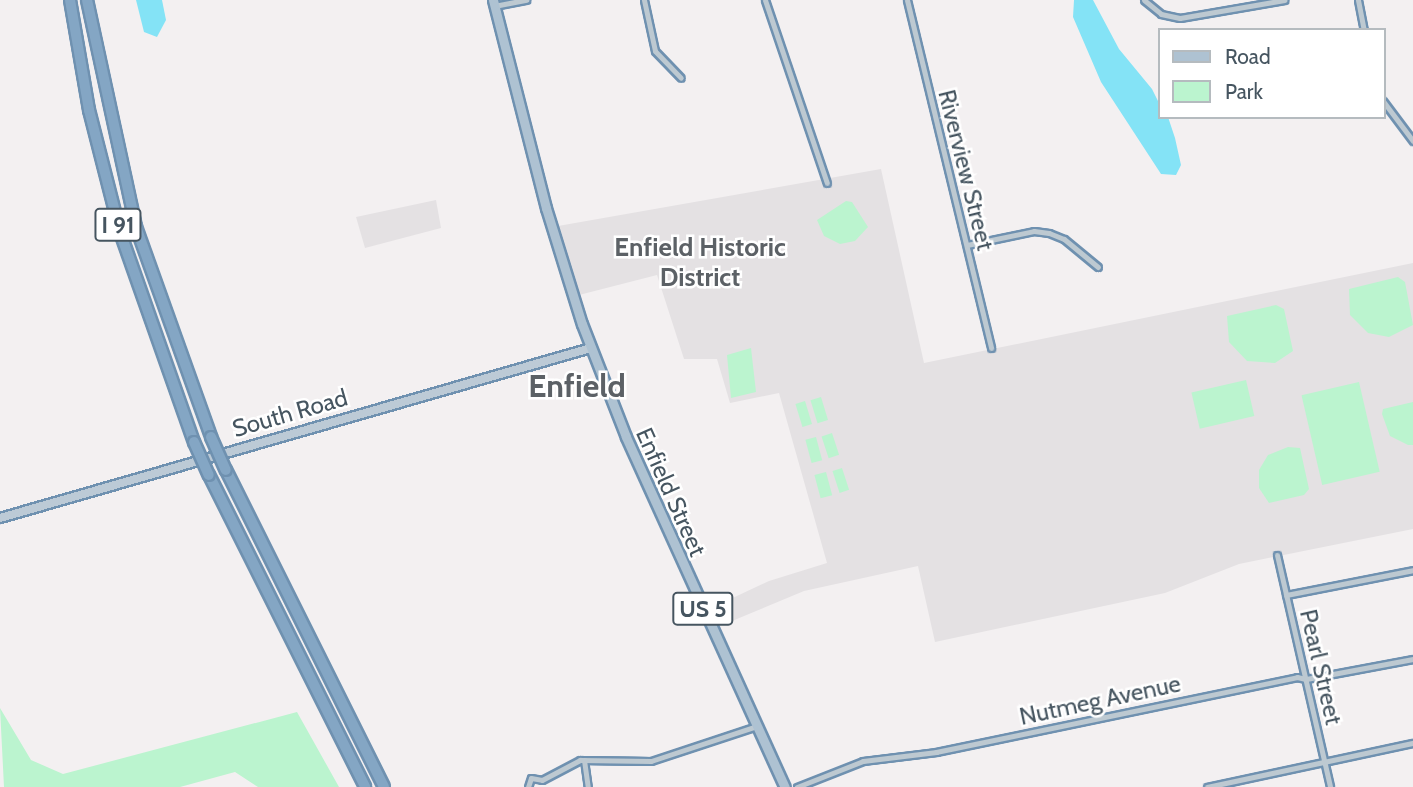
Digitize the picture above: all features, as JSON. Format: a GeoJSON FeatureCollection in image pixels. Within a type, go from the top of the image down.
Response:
{"type":"FeatureCollection","features":[{"type":"Feature","properties":{"kind":"highway","name":"I 91"},"geometry":{"type":"LineString","coordinates":[[70,0],[89,110],[120,232],[194,442],[365,787]]}},
{"type":"Feature","properties":{"kind":"highway","name":"I 91"},"geometry":{"type":"LineString","coordinates":[[87,0],[136,227],[211,437],[384,787]]}},
{"type":"Feature","properties":{"kind":"main road","name":"Enfield Street"},"geometry":{"type":"LineString","coordinates":[[494,3],[550,224],[591,348],[626,437],[785,787]]}},
{"type":"Feature","properties":{"kind":"main road","name":"South Road"},"geometry":{"type":"LineString","coordinates":[[0,518],[591,348]]}},
{"type":"Feature","properties":{"kind":"street"},"geometry":{"type":"LineString","coordinates":[[494,3],[526,0]]}},
{"type":"Feature","properties":{"kind":"street"},"geometry":{"type":"LineString","coordinates":[[644,0],[655,51],[681,78]]}},
{"type":"Feature","properties":{"kind":"street"},"geometry":{"type":"LineString","coordinates":[[765,0],[827,183]]}},
{"type":"Feature","properties":{"kind":"street","name":"Riverview Street"},"geometry":{"type":"LineString","coordinates":[[907,0],[991,348]]}},
{"type":"Feature","properties":{"kind":"street"},"geometry":{"type":"LineString","coordinates":[[1144,0],[1161,14],[1180,18],[1284,0]]}},
{"type":"Feature","properties":{"kind":"street"},"geometry":{"type":"LineString","coordinates":[[1358,0],[1364,28]]}},
{"type":"Feature","properties":{"kind":"street"},"geometry":{"type":"LineString","coordinates":[[1385,104],[1413,141]]}},
{"type":"Feature","properties":{"kind":"street"},"geometry":{"type":"LineString","coordinates":[[967,245],[1034,231],[1049,233],[1064,239],[1098,267]]}},
{"type":"Feature","properties":{"kind":"street","name":"Pearl Street"},"geometry":{"type":"LineString","coordinates":[[1277,555],[1330,787]]}},
{"type":"Feature","properties":{"kind":"street"},"geometry":{"type":"LineString","coordinates":[[1286,595],[1413,570]]}},
{"type":"Feature","properties":{"kind":"street","name":"Nutmeg Avenue"},"geometry":{"type":"LineString","coordinates":[[797,787],[863,761],[936,752],[1297,677],[1306,680],[1413,659]]}},
{"type":"Feature","properties":{"kind":"street"},"geometry":{"type":"LineString","coordinates":[[528,787],[531,778],[542,783],[584,760],[651,761],[757,726]]}},
{"type":"Feature","properties":{"kind":"street"},"geometry":{"type":"LineString","coordinates":[[1207,787],[1257,774],[1325,765],[1413,743]]}},
{"type":"Feature","properties":{"kind":"street"},"geometry":{"type":"LineString","coordinates":[[584,760],[588,787]]}},
{"type":"Feature","properties":{"kind":"shaded area"},"geometry":{"type":"Polygon","coordinates":[[[881,169],[924,363],[1413,263],[1413,529],[1239,564],[1165,593],[935,642],[918,566],[804,591],[732,621],[722,603],[769,581],[827,563],[779,393],[730,403],[717,359],[684,359],[657,275],[579,295],[558,226],[881,169]]]}},
{"type":"Feature","properties":{"kind":"shaded area"},"geometry":{"type":"Polygon","coordinates":[[[436,200],[441,228],[365,248],[356,217],[436,200]]]}},
{"type":"Feature","properties":{"kind":"green space"},"geometry":{"type":"Polygon","coordinates":[[[846,201],[852,202],[868,227],[855,241],[840,244],[824,236],[817,220],[846,201]]]}},
{"type":"Feature","properties":{"kind":"green space"},"geometry":{"type":"Polygon","coordinates":[[[1398,277],[1405,282],[1413,325],[1389,337],[1368,333],[1350,315],[1349,289],[1398,277]]]}},
{"type":"Feature","properties":{"kind":"green space"},"geometry":{"type":"Polygon","coordinates":[[[1276,305],[1284,309],[1293,351],[1275,363],[1247,361],[1229,342],[1227,316],[1276,305]]]}},
{"type":"Feature","properties":{"kind":"green space"},"geometry":{"type":"Polygon","coordinates":[[[751,348],[756,392],[731,398],[727,355],[751,348]]]}},
{"type":"Feature","properties":{"kind":"green space"},"geometry":{"type":"Polygon","coordinates":[[[1246,380],[1254,416],[1200,429],[1191,393],[1246,380]]]}},
{"type":"Feature","properties":{"kind":"green space"},"geometry":{"type":"Polygon","coordinates":[[[1359,382],[1380,472],[1322,485],[1302,395],[1359,382]]]}},
{"type":"Feature","properties":{"kind":"green space"},"geometry":{"type":"Polygon","coordinates":[[[821,397],[828,420],[817,423],[810,400],[821,397]]]}},
{"type":"Feature","properties":{"kind":"green space"},"geometry":{"type":"Polygon","coordinates":[[[805,401],[812,424],[802,427],[795,404],[805,401]]]}},
{"type":"Feature","properties":{"kind":"green space"},"geometry":{"type":"Polygon","coordinates":[[[1413,402],[1413,445],[1408,445],[1390,436],[1382,414],[1383,409],[1413,402]]]}},
{"type":"Feature","properties":{"kind":"green space"},"geometry":{"type":"Polygon","coordinates":[[[832,433],[839,455],[829,458],[822,436],[832,433]]]}},
{"type":"Feature","properties":{"kind":"green space"},"geometry":{"type":"Polygon","coordinates":[[[816,437],[822,460],[812,463],[805,440],[816,437]]]}},
{"type":"Feature","properties":{"kind":"green space"},"geometry":{"type":"Polygon","coordinates":[[[1288,447],[1300,448],[1309,489],[1304,495],[1269,503],[1259,488],[1259,470],[1268,455],[1288,447]]]}},
{"type":"Feature","properties":{"kind":"green space"},"geometry":{"type":"Polygon","coordinates":[[[842,468],[849,490],[840,493],[832,471],[842,468]]]}},
{"type":"Feature","properties":{"kind":"green space"},"geometry":{"type":"Polygon","coordinates":[[[826,472],[832,495],[821,498],[814,475],[826,472]]]}},
{"type":"Feature","properties":{"kind":"green space"},"geometry":{"type":"Polygon","coordinates":[[[0,708],[31,760],[63,774],[297,712],[339,787],[258,787],[235,772],[180,787],[4,787],[0,708]]]}},
{"type":"Feature","properties":{"kind":"water"},"geometry":{"type":"Polygon","coordinates":[[[136,0],[162,0],[166,20],[157,37],[144,32],[136,0]]]}},
{"type":"Feature","properties":{"kind":"water"},"geometry":{"type":"Polygon","coordinates":[[[1074,0],[1093,0],[1119,49],[1152,89],[1158,101],[1158,119],[1169,119],[1175,138],[1181,165],[1176,175],[1161,174],[1101,82],[1073,17],[1074,0]]]}},
{"type":"Feature","properties":{"kind":"district","name":"Enfield Historic District"},"geometry":{"type":"Point","coordinates":[700,263]}},
{"type":"Feature","properties":{"kind":"district","name":"Enfield"},"geometry":{"type":"Point","coordinates":[577,386]}}]}
